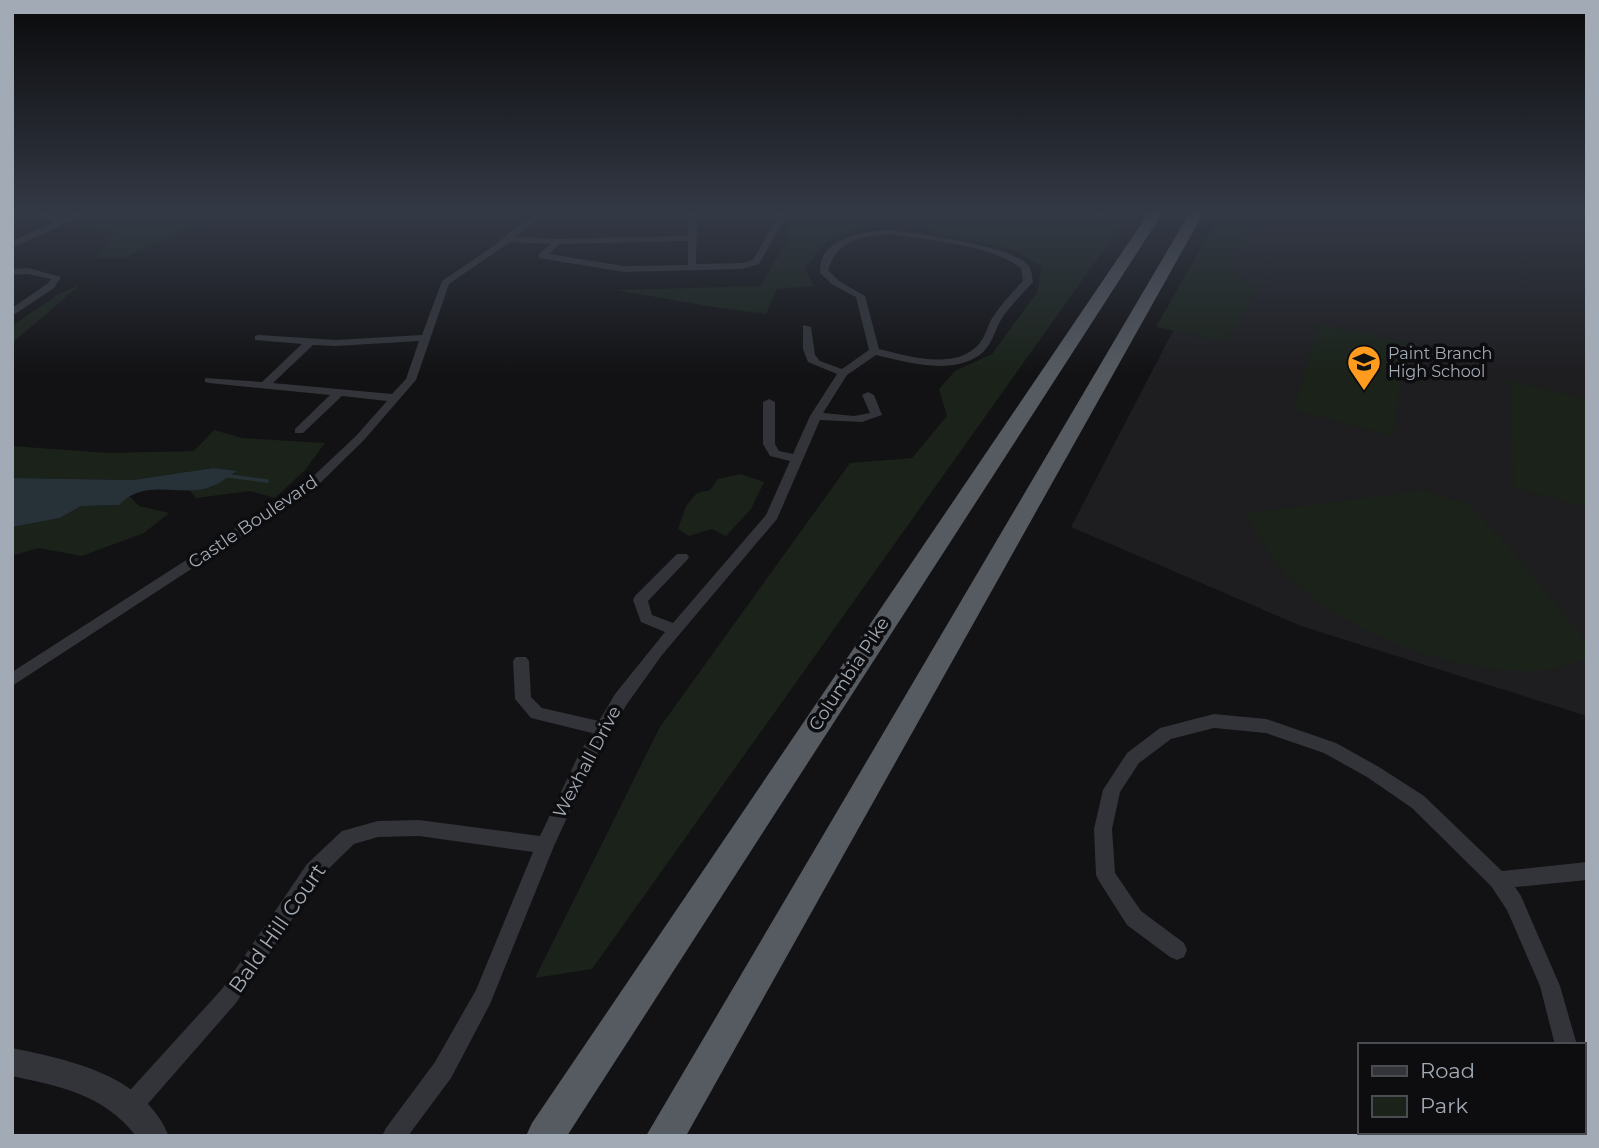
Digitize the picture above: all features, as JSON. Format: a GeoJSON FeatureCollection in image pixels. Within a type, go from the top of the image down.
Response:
{"type":"FeatureCollection","features":[{"type":"Feature","properties":{"kind":"highway","name":"Columbia Pike"},"geometry":{"type":"LineString","coordinates":[[545,1136],[1118,268]]}},
{"type":"Feature","properties":{"kind":"highway"},"geometry":{"type":"LineString","coordinates":[[665,1136],[899,735],[1165,268]]}},
{"type":"Feature","properties":{"kind":"street","name":"Castle Boulevard"},"geometry":{"type":"LineString","coordinates":[[12,680],[310,486],[360,438],[411,380],[445,283],[467,268]]}},
{"type":"Feature","properties":{"kind":"street"},"geometry":{"type":"LineString","coordinates":[[615,268],[673,268]]}},
{"type":"Feature","properties":{"kind":"street"},"geometry":{"type":"LineString","coordinates":[[824,268],[823,271],[836,283],[860,296],[874,351],[928,363],[953,361],[969,356],[983,347],[997,319],[1028,282],[1025,268]]}},
{"type":"Feature","properties":{"kind":"street"},"geometry":{"type":"LineString","coordinates":[[12,272],[28,271],[56,277],[51,286],[12,313]]}},
{"type":"Feature","properties":{"kind":"street"},"geometry":{"type":"LineString","coordinates":[[806,327],[807,355],[813,362],[843,373]]}},
{"type":"Feature","properties":{"kind":"street"},"geometry":{"type":"LineString","coordinates":[[258,338],[363,343],[427,338]]}},
{"type":"Feature","properties":{"kind":"street"},"geometry":{"type":"LineString","coordinates":[[265,385],[311,341]]}},
{"type":"Feature","properties":{"kind":"street","name":"Wexhall Drive"},"geometry":{"type":"LineString","coordinates":[[394,1136],[443,1070],[483,997],[545,845],[585,759],[621,699],[675,630],[772,516],[816,416],[843,373],[874,351]]}},
{"type":"Feature","properties":{"kind":"street"},"geometry":{"type":"LineString","coordinates":[[209,380],[395,398]]}},
{"type":"Feature","properties":{"kind":"street"},"geometry":{"type":"LineString","coordinates":[[299,431],[340,393]]}},
{"type":"Feature","properties":{"kind":"street"},"geometry":{"type":"LineString","coordinates":[[816,416],[840,419],[870,418],[876,415],[868,395]]}},
{"type":"Feature","properties":{"kind":"street"},"geometry":{"type":"LineString","coordinates":[[769,402],[769,444],[774,453],[798,459]]}},
{"type":"Feature","properties":{"kind":"street"},"geometry":{"type":"LineString","coordinates":[[675,630],[646,618],[640,600],[682,557]]}},
{"type":"Feature","properties":{"kind":"street"},"geometry":{"type":"LineString","coordinates":[[521,661],[523,699],[537,713],[603,729]]}},
{"type":"Feature","properties":{"kind":"street"},"geometry":{"type":"LineString","coordinates":[[1177,950],[1134,918],[1106,874],[1103,829],[1112,790],[1133,758],[1166,733],[1214,721],[1266,726],[1330,748],[1373,772],[1418,803],[1498,880],[1514,903],[1550,986],[1565,1043]]}},
{"type":"Feature","properties":{"kind":"street","name":"Bald Hill Court"},"geometry":{"type":"LineString","coordinates":[[131,1106],[229,996],[314,870],[348,837],[378,829],[419,828],[545,845]]}},
{"type":"Feature","properties":{"kind":"street"},"geometry":{"type":"LineString","coordinates":[[1498,880],[1587,871]]}},
{"type":"Feature","properties":{"kind":"street"},"geometry":{"type":"LineString","coordinates":[[12,1062],[78,1076],[131,1106],[155,1136]]}},
{"type":"Feature","properties":{"kind":"shaded area","name":"Paint Branch High School"},"geometry":{"type":"Polygon","coordinates":[[[1206,268],[1587,268],[1587,716],[1301,626],[1071,527],[1206,268]]]}},
{"type":"Feature","properties":{"kind":"shaded area"},"geometry":{"type":"Polygon","coordinates":[[[213,468],[237,471],[216,485],[201,489],[140,492],[129,496],[119,505],[81,506],[60,518],[12,527],[12,478],[133,480],[213,468]]]}},
{"type":"Feature","properties":{"kind":"green space"},"geometry":{"type":"Polygon","coordinates":[[[771,268],[805,268],[813,286],[777,289],[766,314],[615,290],[760,286],[771,268]]]}},
{"type":"Feature","properties":{"kind":"green space"},"geometry":{"type":"Polygon","coordinates":[[[1042,268],[1091,268],[592,969],[535,978],[660,727],[850,463],[912,458],[947,416],[939,389],[955,371],[992,354],[1037,292],[1042,268]]]}},
{"type":"Feature","properties":{"kind":"green space"},"geometry":{"type":"Polygon","coordinates":[[[1190,268],[1236,268],[1243,279],[1258,288],[1226,342],[1156,327],[1190,268]]]}},
{"type":"Feature","properties":{"kind":"green space"},"geometry":{"type":"Polygon","coordinates":[[[81,284],[12,343],[12,326],[57,295],[81,284]]]}},
{"type":"Feature","properties":{"kind":"green space"},"geometry":{"type":"Polygon","coordinates":[[[1319,323],[1406,343],[1393,436],[1293,410],[1319,323]]]}},
{"type":"Feature","properties":{"kind":"green space"},"geometry":{"type":"Polygon","coordinates":[[[1510,381],[1587,399],[1587,507],[1514,488],[1510,381]]]}},
{"type":"Feature","properties":{"kind":"green space"},"geometry":{"type":"Polygon","coordinates":[[[214,430],[242,438],[325,443],[305,470],[275,498],[250,491],[196,498],[189,490],[212,487],[236,472],[213,468],[133,480],[12,478],[12,446],[108,453],[194,451],[214,430]]]}},
{"type":"Feature","properties":{"kind":"green space"},"geometry":{"type":"Polygon","coordinates":[[[740,474],[764,482],[751,509],[726,536],[712,529],[689,536],[678,529],[686,506],[697,493],[710,490],[718,479],[740,474]]]}},
{"type":"Feature","properties":{"kind":"green space"},"geometry":{"type":"Polygon","coordinates":[[[1424,490],[1467,504],[1509,547],[1587,643],[1587,659],[1540,671],[1508,671],[1441,659],[1374,634],[1343,618],[1291,579],[1266,548],[1247,513],[1424,490]]]}},
{"type":"Feature","properties":{"kind":"green space"},"geometry":{"type":"Polygon","coordinates":[[[128,495],[139,506],[169,513],[144,533],[82,556],[38,548],[12,556],[12,527],[60,518],[81,506],[119,505],[128,495]]]}},
{"type":"Feature","properties":{"kind":"waterway"},"geometry":{"type":"LineString","coordinates":[[229,476],[267,481]]}},
{"type":"Feature","properties":{"kind":"place","name":"Paint Branch High School"},"geometry":{"type":"Point","coordinates":[1364,392]}}]}
